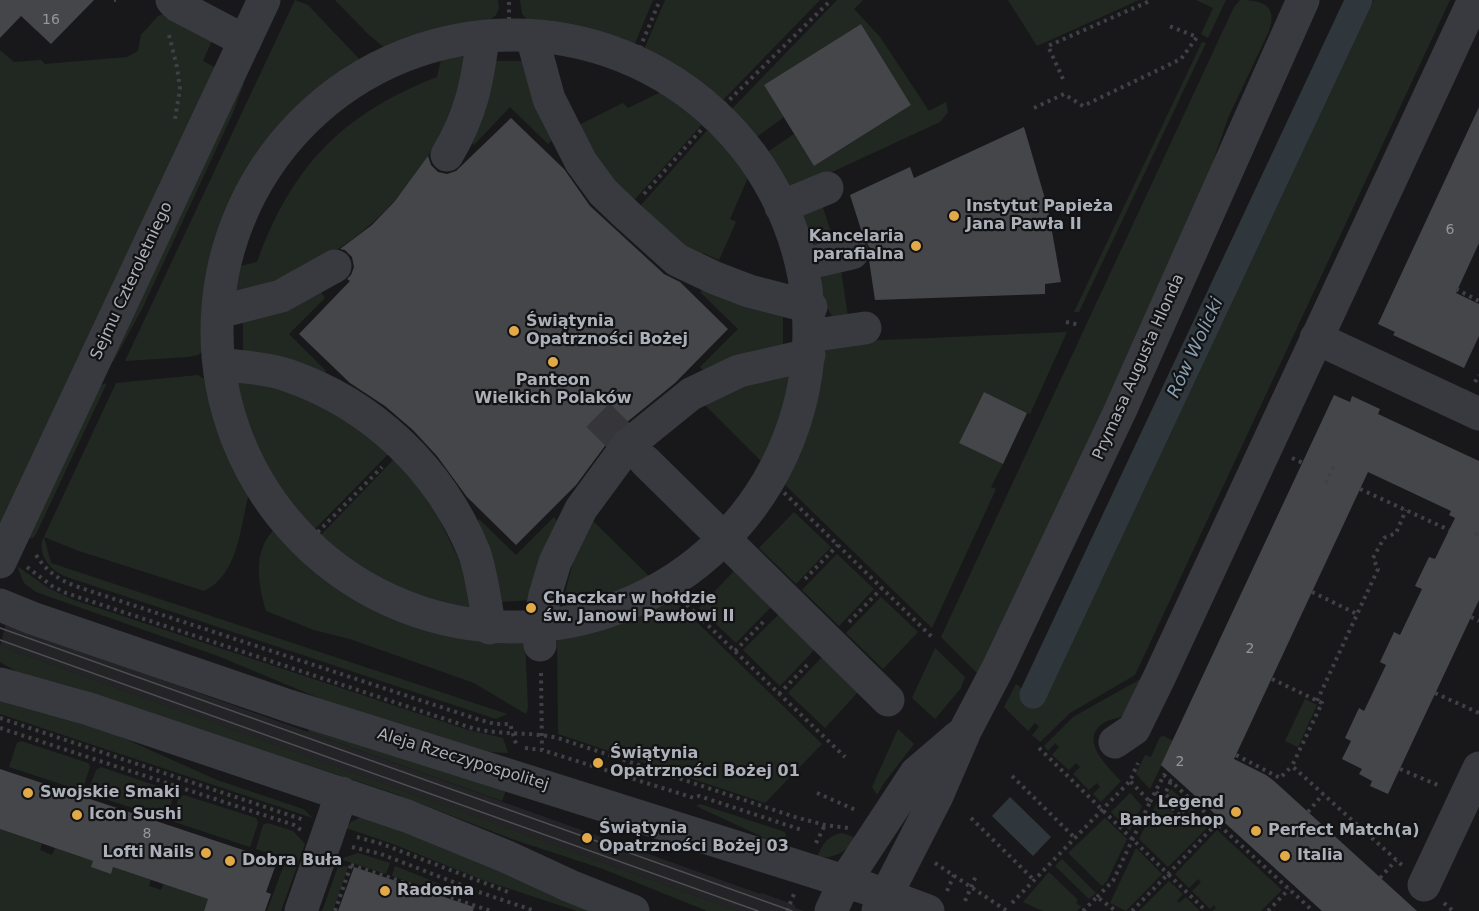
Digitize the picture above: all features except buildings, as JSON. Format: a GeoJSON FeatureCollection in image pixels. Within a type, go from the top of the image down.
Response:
{"type":"FeatureCollection","features":[{"type":"Feature","properties":{"kind":"street","name":"Sejmu Czteroletniego"},"geometry":{"type":"LineString","coordinates":[[12,563],[264,0]]}},
{"type":"Feature","properties":{"kind":"street"},"geometry":{"type":"LineString","coordinates":[[1127,751],[1134,729],[1474,0]]}},
{"type":"Feature","properties":{"kind":"street","name":"Prymasa Augusta Hlonda"},"geometry":{"type":"LineString","coordinates":[[883,903],[937,796],[966,729],[998,668],[1120,411],[1300,1]]}},
{"type":"Feature","properties":{"kind":"street"},"geometry":{"type":"LineString","coordinates":[[170,15],[178,6],[245,41]]}},
{"type":"Feature","properties":{"kind":"street"},"geometry":{"type":"LineString","coordinates":[[502,35],[559,38],[609,49],[665,78],[716,113],[757,164],[781,207],[793,230],[808,279],[810,333],[796,424],[777,466],[719,534],[665,584],[618,609],[573,623],[540,647],[490,628],[412,614],[372,596],[307,543],[280,514],[255,477],[230,422],[217,348],[220,281],[236,224],[278,147],[321,106],[389,63],[433,46],[502,35]]}},
{"type":"Feature","properties":{"kind":"street"},"geometry":{"type":"LineString","coordinates":[[532,37],[549,99],[581,162],[603,192],[677,260],[748,291],[810,333]]}},
{"type":"Feature","properties":{"kind":"street"},"geometry":{"type":"LineString","coordinates":[[447,155],[462,130],[477,82],[483,38]]}},
{"type":"Feature","properties":{"kind":"street"},"geometry":{"type":"LineString","coordinates":[[781,207],[827,188]]}},
{"type":"Feature","properties":{"kind":"street"},"geometry":{"type":"LineString","coordinates":[[804,264],[852,253]]}},
{"type":"Feature","properties":{"kind":"street"},"geometry":{"type":"LineString","coordinates":[[219,312],[281,296],[335,266]]}},
{"type":"Feature","properties":{"kind":"street"},"geometry":{"type":"LineString","coordinates":[[540,647],[545,595],[555,562],[581,509],[632,449],[691,394],[810,333],[865,328]]}},
{"type":"Feature","properties":{"kind":"street"},"geometry":{"type":"LineString","coordinates":[[1316,338],[1479,414]]}},
{"type":"Feature","properties":{"kind":"street"},"geometry":{"type":"LineString","coordinates":[[220,364],[285,375],[320,388],[375,421],[403,445],[444,495],[474,554],[490,628]]}},
{"type":"Feature","properties":{"kind":"street"},"geometry":{"type":"LineString","coordinates":[[632,449],[888,700]]}},
{"type":"Feature","properties":{"kind":"street","name":"Aleja Rzeczypospolitej"},"geometry":{"type":"LineString","coordinates":[[0,605],[43,622],[289,706],[845,881],[883,903],[937,902]]}},
{"type":"Feature","properties":{"kind":"street"},"geometry":{"type":"LineString","coordinates":[[0,684],[89,710],[342,793],[449,832],[570,886],[633,911]]}},
{"type":"Feature","properties":{"kind":"street","name":"Prymasa Augusta Hlonda"},"geometry":{"type":"LineString","coordinates":[[831,911],[845,881],[916,773],[966,729]]}},
{"type":"Feature","properties":{"kind":"street"},"geometry":{"type":"LineString","coordinates":[[1425,885],[1479,768]]}},
{"type":"Feature","properties":{"kind":"street"},"geometry":{"type":"LineString","coordinates":[[301,911],[342,793]]}},
{"type":"Feature","properties":{"kind":"path"},"geometry":{"type":"LineString","coordinates":[[634,62],[660,0]]}},
{"type":"Feature","properties":{"kind":"path"},"geometry":{"type":"LineString","coordinates":[[626,214],[716,113],[831,0]]}},
{"type":"Feature","properties":{"kind":"path"},"geometry":{"type":"LineString","coordinates":[[1063,79],[1048,46],[1152,0]]}},
{"type":"Feature","properties":{"kind":"path"},"geometry":{"type":"LineString","coordinates":[[170,15],[180,89],[173,128]]}},
{"type":"Feature","properties":{"kind":"path"},"geometry":{"type":"LineString","coordinates":[[1034,108],[1064,94],[1083,106],[1181,59],[1197,37],[1169,26]]}},
{"type":"Feature","properties":{"kind":"path"},"geometry":{"type":"LineString","coordinates":[[1456,289],[1479,299]]}},
{"type":"Feature","properties":{"kind":"path"},"geometry":{"type":"LineString","coordinates":[[1065,322],[1080,325]]}},
{"type":"Feature","properties":{"kind":"path"},"geometry":{"type":"LineString","coordinates":[[307,543],[403,445]]}},
{"type":"Feature","properties":{"kind":"path"},"geometry":{"type":"LineString","coordinates":[[1289,457],[1303,463]]}},
{"type":"Feature","properties":{"kind":"path"},"geometry":{"type":"LineString","coordinates":[[1326,483],[1335,463]]}},
{"type":"Feature","properties":{"kind":"path"},"geometry":{"type":"LineString","coordinates":[[768,477],[934,639]]}},
{"type":"Feature","properties":{"kind":"path"},"geometry":{"type":"LineString","coordinates":[[1360,489],[1449,530]]}},
{"type":"Feature","properties":{"kind":"path"},"geometry":{"type":"LineString","coordinates":[[1317,701],[1378,569],[1373,558],[1384,538],[1396,533],[1406,510]]}},
{"type":"Feature","properties":{"kind":"path"},"geometry":{"type":"LineString","coordinates":[[1476,535],[1479,529]]}},
{"type":"Feature","properties":{"kind":"path"},"geometry":{"type":"LineString","coordinates":[[32,551],[50,573],[68,583],[486,722],[510,724],[517,747],[542,750],[694,798],[699,796],[801,830]]}},
{"type":"Feature","properties":{"kind":"path"},"geometry":{"type":"LineString","coordinates":[[12,563],[52,586],[75,596],[475,729],[492,733],[543,735],[558,738],[795,817],[855,831]]}},
{"type":"Feature","properties":{"kind":"path"},"geometry":{"type":"LineString","coordinates":[[665,584],[845,757]]}},
{"type":"Feature","properties":{"kind":"path"},"geometry":{"type":"LineString","coordinates":[[1312,592],[1357,614]]}},
{"type":"Feature","properties":{"kind":"path"},"geometry":{"type":"LineString","coordinates":[[1471,617],[1479,621]]}},
{"type":"Feature","properties":{"kind":"path"},"geometry":{"type":"LineString","coordinates":[[540,647],[542,750]]}},
{"type":"Feature","properties":{"kind":"path"},"geometry":{"type":"LineString","coordinates":[[1236,755],[1280,778],[1292,766],[1322,703],[1272,679]]}},
{"type":"Feature","properties":{"kind":"path"},"geometry":{"type":"LineString","coordinates":[[1436,693],[1479,713]]}},
{"type":"Feature","properties":{"kind":"path"},"geometry":{"type":"LineString","coordinates":[[0,718],[296,816],[328,835],[382,844],[513,894]]}},
{"type":"Feature","properties":{"kind":"path"},"geometry":{"type":"LineString","coordinates":[[0,728],[328,835],[535,911]]}},
{"type":"Feature","properties":{"kind":"path"},"geometry":{"type":"LineString","coordinates":[[1039,748],[1206,911]]}},
{"type":"Feature","properties":{"kind":"path"},"geometry":{"type":"LineString","coordinates":[[1127,751],[1130,781],[1150,802]]}},
{"type":"Feature","properties":{"kind":"path"},"geometry":{"type":"LineString","coordinates":[[1292,766],[1425,885]]}},
{"type":"Feature","properties":{"kind":"path"},"geometry":{"type":"LineString","coordinates":[[1083,911],[1113,881],[1164,775],[1313,911]]}},
{"type":"Feature","properties":{"kind":"path"},"geometry":{"type":"LineString","coordinates":[[1012,776],[1075,838]]}},
{"type":"Feature","properties":{"kind":"path"},"geometry":{"type":"LineString","coordinates":[[1012,903],[1130,781]]}},
{"type":"Feature","properties":{"kind":"path"},"geometry":{"type":"LineString","coordinates":[[1156,792],[1188,823],[1192,819],[1165,794],[1171,781]]}},
{"type":"Feature","properties":{"kind":"path"},"geometry":{"type":"LineString","coordinates":[[817,794],[861,813]]}},
{"type":"Feature","properties":{"kind":"path"},"geometry":{"type":"LineString","coordinates":[[1308,812],[1323,794]]}},
{"type":"Feature","properties":{"kind":"path"},"geometry":{"type":"LineString","coordinates":[[971,818],[1034,880]]}},
{"type":"Feature","properties":{"kind":"path"},"geometry":{"type":"LineString","coordinates":[[1132,911],[1217,824]]}},
{"type":"Feature","properties":{"kind":"path"},"geometry":{"type":"LineString","coordinates":[[928,860],[937,863],[1007,911]]}},
{"type":"Feature","properties":{"kind":"path"},"geometry":{"type":"LineString","coordinates":[[1380,878],[1396,860]]}},
{"type":"Feature","properties":{"kind":"path"},"geometry":{"type":"LineString","coordinates":[[351,865],[491,911]]}},
{"type":"Feature","properties":{"kind":"path"},"geometry":{"type":"LineString","coordinates":[[937,902],[954,875]]}},
{"type":"Feature","properties":{"kind":"path"},"geometry":{"type":"LineString","coordinates":[[965,901],[976,876]]}},
{"type":"Feature","properties":{"kind":"path"},"geometry":{"type":"LineString","coordinates":[[1268,911],[1289,889]]}},
{"type":"Feature","properties":{"kind":"path"},"geometry":{"type":"LineString","coordinates":[[787,911],[796,890]]}},
{"type":"Feature","properties":{"kind":"path"},"geometry":{"type":"LineString","coordinates":[[1097,897],[1116,911]]}},
{"type":"Feature","properties":{"kind":"shaded area"},"geometry":{"type":"Polygon","coordinates":[[[295,0],[308,5],[363,63],[312,100],[290,122],[269,146],[235,199],[214,258],[207,304],[206,349],[198,355],[188,357],[125,361],[295,0]]]}},
{"type":"Feature","properties":{"kind":"shaded area"},"geometry":{"type":"Polygon","coordinates":[[[335,0],[498,0],[499,8],[496,15],[483,26],[447,31],[387,50],[335,0]]]}},
{"type":"Feature","properties":{"kind":"shaded area"},"geometry":{"type":"Polygon","coordinates":[[[520,0],[653,0],[633,48],[581,31],[532,24],[522,14],[520,0]]]}},
{"type":"Feature","properties":{"kind":"shaded area"},"geometry":{"type":"Polygon","coordinates":[[[665,0],[820,0],[720,103],[688,78],[643,52],[665,0]]]}},
{"type":"Feature","properties":{"kind":"shaded area"},"geometry":{"type":"Polygon","coordinates":[[[837,0],[863,0],[854,9],[880,37],[929,111],[946,102],[948,112],[940,122],[806,184],[791,187],[786,184],[767,156],[769,151],[794,134],[814,166],[911,105],[861,24],[764,85],[784,117],[758,136],[751,137],[729,112],[837,0]]]}},
{"type":"Feature","properties":{"kind":"shaded area"},"geometry":{"type":"Polygon","coordinates":[[[1008,0],[1139,0],[1037,46],[1008,0]]]}},
{"type":"Feature","properties":{"kind":"shaded area"},"geometry":{"type":"Polygon","coordinates":[[[1196,0],[1226,0],[1208,38],[1201,34],[1213,8],[1196,0]]]}},
{"type":"Feature","properties":{"kind":"shaded area"},"geometry":{"type":"Polygon","coordinates":[[[1240,0],[1261,3],[1270,10],[1269,31],[1228,118],[1196,210],[978,674],[941,637],[1234,7],[1240,0]]]}},
{"type":"Feature","properties":{"kind":"shaded area"},"geometry":{"type":"Polygon","coordinates":[[[1374,0],[1450,0],[1135,675],[1070,713],[1040,742],[1032,735],[1039,727],[1035,723],[1028,731],[1004,707],[1016,684],[1026,692],[1046,699],[1374,0]]]}},
{"type":"Feature","properties":{"kind":"shaded area"},"geometry":{"type":"Polygon","coordinates":[[[164,14],[214,36],[203,61],[218,69],[0,528],[0,50],[14,62],[41,60],[45,64],[127,57],[138,51],[141,35],[158,16],[164,14]]]}},
{"type":"Feature","properties":{"kind":"shaded area"},"geometry":{"type":"Polygon","coordinates":[[[1202,42],[1206,43],[1079,312],[1074,312],[1202,42]]]}},
{"type":"Feature","properties":{"kind":"shaded area"},"geometry":{"type":"Polygon","coordinates":[[[467,51],[458,91],[443,129],[423,164],[400,195],[372,223],[341,247],[308,266],[271,282],[231,292],[236,267],[257,262],[287,198],[304,171],[324,147],[374,108],[437,77],[442,56],[467,51]]]}},
{"type":"Feature","properties":{"kind":"shaded area"},"geometry":{"type":"Polygon","coordinates":[[[493,61],[526,61],[553,139],[548,144],[510,107],[474,145],[469,140],[493,61]]]}},
{"type":"Feature","properties":{"kind":"shaded area"},"geometry":{"type":"Polygon","coordinates":[[[239,81],[244,83],[232,115],[142,309],[113,362],[109,359],[239,81]]]}},
{"type":"Feature","properties":{"kind":"shaded area"},"geometry":{"type":"Polygon","coordinates":[[[663,91],[704,122],[629,206],[614,191],[577,126],[623,103],[628,108],[663,91]]]}},
{"type":"Feature","properties":{"kind":"shaded area"},"geometry":{"type":"Polygon","coordinates":[[[710,127],[749,175],[730,219],[736,222],[719,260],[703,253],[698,258],[635,212],[710,127]]]}},
{"type":"Feature","properties":{"kind":"shaded area"},"geometry":{"type":"Polygon","coordinates":[[[820,199],[837,250],[816,255],[803,215],[820,199]]]}},
{"type":"Feature","properties":{"kind":"shaded area"},"geometry":{"type":"Polygon","coordinates":[[[840,263],[848,317],[832,316],[826,306],[818,268],[840,263]]]}},
{"type":"Feature","properties":{"kind":"shaded area"},"geometry":{"type":"Polygon","coordinates":[[[704,287],[783,312],[783,345],[704,371],[700,367],[738,329],[700,292],[704,287]]]}},
{"type":"Feature","properties":{"kind":"shaded area"},"geometry":{"type":"Polygon","coordinates":[[[321,292],[325,298],[289,334],[326,371],[322,376],[243,351],[243,318],[321,292]]]}},
{"type":"Feature","properties":{"kind":"shaded area"},"geometry":{"type":"Polygon","coordinates":[[[1067,332],[1030,414],[984,392],[959,443],[1003,464],[991,487],[996,489],[932,628],[781,481],[806,420],[821,356],[824,350],[838,342],[1067,332]]]}},
{"type":"Feature","properties":{"kind":"shaded area"},"geometry":{"type":"Polygon","coordinates":[[[795,371],[779,430],[764,464],[704,404],[732,389],[795,371]]]}},
{"type":"Feature","properties":{"kind":"shaded area"},"geometry":{"type":"Polygon","coordinates":[[[198,375],[209,382],[210,393],[232,460],[250,490],[237,546],[225,573],[204,591],[79,551],[44,537],[51,563],[507,714],[496,719],[67,577],[48,563],[43,553],[42,541],[116,383],[198,375]]]}},
{"type":"Feature","properties":{"kind":"shaded area"},"geometry":{"type":"Polygon","coordinates":[[[233,378],[275,387],[327,408],[391,451],[312,532],[283,498],[261,461],[244,422],[233,378]]]}},
{"type":"Feature","properties":{"kind":"shaded area"},"geometry":{"type":"Polygon","coordinates":[[[107,383],[36,534],[33,538],[28,539],[99,386],[107,383]]]}},
{"type":"Feature","properties":{"kind":"shaded area"},"geometry":{"type":"Polygon","coordinates":[[[397,456],[431,491],[441,523],[461,564],[473,613],[428,601],[391,586],[355,566],[318,538],[397,456]]]}},
{"type":"Feature","properties":{"kind":"shaded area"},"geometry":{"type":"Polygon","coordinates":[[[794,512],[831,547],[796,584],[759,548],[794,512]]]}},
{"type":"Feature","properties":{"kind":"shaded area"},"geometry":{"type":"Polygon","coordinates":[[[554,517],[558,522],[534,600],[500,602],[474,524],[479,519],[516,555],[554,517]]]}},
{"type":"Feature","properties":{"kind":"shaded area"},"geometry":{"type":"Polygon","coordinates":[[[591,519],[652,579],[608,600],[561,612],[576,552],[591,519]]]}},
{"type":"Feature","properties":{"kind":"shaded area"},"geometry":{"type":"Polygon","coordinates":[[[276,528],[300,554],[327,577],[356,597],[387,613],[454,634],[525,641],[528,708],[526,714],[474,683],[350,639],[314,630],[266,611],[259,578],[260,556],[268,536],[276,528]]]}},
{"type":"Feature","properties":{"kind":"shaded area"},"geometry":{"type":"Polygon","coordinates":[[[837,554],[874,589],[839,626],[802,590],[837,554]]]}},
{"type":"Feature","properties":{"kind":"shaded area"},"geometry":{"type":"Polygon","coordinates":[[[17,566],[48,588],[74,600],[468,730],[503,738],[508,753],[489,752],[470,747],[333,704],[218,656],[36,592],[24,583],[17,566]]]}},
{"type":"Feature","properties":{"kind":"shaded area"},"geometry":{"type":"Polygon","coordinates":[[[734,571],[771,607],[736,643],[699,608],[734,571]]]}},
{"type":"Feature","properties":{"kind":"shaded area"},"geometry":{"type":"Polygon","coordinates":[[[669,595],[822,744],[765,803],[558,734],[557,635],[587,630],[615,621],[643,610],[669,595]]]}},
{"type":"Feature","properties":{"kind":"shaded area"},"geometry":{"type":"Polygon","coordinates":[[[881,597],[918,632],[883,669],[846,633],[881,597]]]}},
{"type":"Feature","properties":{"kind":"shaded area"},"geometry":{"type":"Polygon","coordinates":[[[779,614],[815,649],[780,686],[743,650],[779,614]]]}},
{"type":"Feature","properties":{"kind":"shaded area"},"geometry":{"type":"Polygon","coordinates":[[[6,624],[762,893],[795,905],[795,908],[804,911],[738,911],[0,646],[6,624]]]}},
{"type":"Feature","properties":{"kind":"shaded area"},"geometry":{"type":"Polygon","coordinates":[[[0,646],[738,911],[707,911],[603,869],[512,839],[393,793],[76,688],[17,672],[0,662],[0,646]]]}},
{"type":"Feature","properties":{"kind":"shaded area"},"geometry":{"type":"Polygon","coordinates":[[[935,648],[965,677],[961,688],[935,719],[912,698],[935,648]]]}},
{"type":"Feature","properties":{"kind":"shaded area"},"geometry":{"type":"Polygon","coordinates":[[[823,656],[858,692],[825,728],[788,693],[823,656]]]}},
{"type":"Feature","properties":{"kind":"shaded area"},"geometry":{"type":"Polygon","coordinates":[[[1144,677],[1124,716],[1105,722],[1097,729],[1094,736],[1094,744],[1098,753],[1121,781],[1101,802],[1093,794],[1100,787],[1097,783],[1089,790],[1073,774],[1080,767],[1076,763],[1069,770],[1052,755],[1059,747],[1055,743],[1048,751],[1044,746],[1073,717],[1144,677]]]}},
{"type":"Feature","properties":{"kind":"shaded area"},"geometry":{"type":"Polygon","coordinates":[[[1305,699],[1317,705],[1298,747],[1285,741],[1305,699]]]}},
{"type":"Feature","properties":{"kind":"shaded area"},"geometry":{"type":"Polygon","coordinates":[[[0,701],[112,733],[217,780],[303,809],[313,818],[0,714],[0,701]]]}},
{"type":"Feature","properties":{"kind":"shaded area"},"geometry":{"type":"Polygon","coordinates":[[[309,728],[506,790],[502,801],[308,732],[309,728]]]}},
{"type":"Feature","properties":{"kind":"shaded area"},"geometry":{"type":"Polygon","coordinates":[[[898,729],[914,744],[877,795],[872,787],[898,729]]]}},
{"type":"Feature","properties":{"kind":"shaded area"},"geometry":{"type":"Polygon","coordinates":[[[1164,736],[1173,741],[1150,789],[1136,774],[1145,755],[1151,757],[1160,737],[1164,736]]]}},
{"type":"Feature","properties":{"kind":"shaded area"},"geometry":{"type":"Polygon","coordinates":[[[21,741],[88,763],[90,767],[82,791],[9,767],[17,743],[21,741]]]}},
{"type":"Feature","properties":{"kind":"shaded area"},"geometry":{"type":"Polygon","coordinates":[[[101,767],[172,791],[174,795],[166,819],[87,793],[96,770],[101,767]]]}},
{"type":"Feature","properties":{"kind":"shaded area"},"geometry":{"type":"Polygon","coordinates":[[[1171,789],[1210,825],[1168,867],[1139,839],[1159,799],[1188,827],[1196,820],[1168,793],[1171,789]]]}},
{"type":"Feature","properties":{"kind":"shaded area"},"geometry":{"type":"Polygon","coordinates":[[[1130,793],[1142,806],[1130,831],[1111,812],[1130,793]]]}},
{"type":"Feature","properties":{"kind":"shaded area"},"geometry":{"type":"Polygon","coordinates":[[[184,795],[256,818],[258,823],[250,847],[172,821],[179,797],[184,795]]]}},
{"type":"Feature","properties":{"kind":"shaded area"},"geometry":{"type":"Polygon","coordinates":[[[1010,797],[1051,837],[1033,856],[992,816],[1010,797]]]}},
{"type":"Feature","properties":{"kind":"shaded area"},"geometry":{"type":"Polygon","coordinates":[[[700,804],[785,832],[786,836],[782,846],[696,806],[700,804]]]}},
{"type":"Feature","properties":{"kind":"shaded area"},"geometry":{"type":"Polygon","coordinates":[[[359,818],[367,818],[410,833],[591,911],[577,911],[483,880],[346,828],[359,818]]]}},
{"type":"Feature","properties":{"kind":"shaded area"},"geometry":{"type":"Polygon","coordinates":[[[1105,818],[1127,839],[1107,881],[1102,886],[1068,853],[1105,818]]]}},
{"type":"Feature","properties":{"kind":"shaded area"},"geometry":{"type":"Polygon","coordinates":[[[268,823],[293,831],[305,844],[281,911],[267,911],[286,859],[256,849],[263,825],[268,823]]]}},
{"type":"Feature","properties":{"kind":"shaded area"},"geometry":{"type":"Polygon","coordinates":[[[0,829],[42,844],[40,850],[52,855],[55,848],[93,861],[111,873],[113,867],[151,880],[149,886],[161,890],[164,883],[208,899],[204,911],[0,911],[0,829]]]}},
{"type":"Feature","properties":{"kind":"shaded area"},"geometry":{"type":"Polygon","coordinates":[[[1217,830],[1282,890],[1261,911],[1212,911],[1216,908],[1214,905],[1210,909],[1192,891],[1201,882],[1198,879],[1189,888],[1175,874],[1217,830]]]}},
{"type":"Feature","properties":{"kind":"shaded area"},"geometry":{"type":"Polygon","coordinates":[[[842,833],[856,838],[840,854],[817,857],[826,841],[842,833]]]}},
{"type":"Feature","properties":{"kind":"shaded area"},"geometry":{"type":"Polygon","coordinates":[[[1136,848],[1162,874],[1126,911],[1110,903],[1136,848]]]}},
{"type":"Feature","properties":{"kind":"shaded area"},"geometry":{"type":"Polygon","coordinates":[[[358,853],[390,863],[386,874],[340,859],[358,853]]]}},
{"type":"Feature","properties":{"kind":"shaded area"},"geometry":{"type":"Polygon","coordinates":[[[1062,859],[1096,893],[1089,899],[1055,866],[1062,859]]]}},
{"type":"Feature","properties":{"kind":"shaded area"},"geometry":{"type":"Polygon","coordinates":[[[339,864],[348,867],[333,911],[322,911],[339,864]]]}},
{"type":"Feature","properties":{"kind":"shaded area"},"geometry":{"type":"Polygon","coordinates":[[[395,866],[445,886],[443,893],[392,876],[395,866]]]}},
{"type":"Feature","properties":{"kind":"shaded area"},"geometry":{"type":"Polygon","coordinates":[[[1049,872],[1078,900],[1076,903],[1083,905],[1077,911],[1043,911],[1023,902],[1049,872]]]}},
{"type":"Feature","properties":{"kind":"shaded area"},"geometry":{"type":"Polygon","coordinates":[[[1169,881],[1183,894],[1177,901],[1179,903],[1186,897],[1200,911],[1139,911],[1169,881]]]}},
{"type":"Feature","properties":{"kind":"waterway","name":"Rów Wolicki"},"geometry":{"type":"LineString","coordinates":[[1033,695],[1359,0]]}},
{"type":"Feature","properties":{"kind":"tunnel"},"geometry":{"type":"LineString","coordinates":[[598,415],[621,438]]}},
{"type":"Feature","properties":{"kind":"tram line"},"geometry":{"type":"LineString","coordinates":[[0,628],[792,911]]}},
{"type":"Feature","properties":{"kind":"tram line"},"geometry":{"type":"LineString","coordinates":[[0,640],[758,911]]}},
{"type":"Feature","properties":{"kind":"place","name":"Instytut Papieża Jana Pawła II"},"geometry":{"type":"Point","coordinates":[954,216]}},
{"type":"Feature","properties":{"kind":"place","name":"Kancelaria parafialna"},"geometry":{"type":"Point","coordinates":[916,246]}},
{"type":"Feature","properties":{"kind":"place","name":"Świątynia Opatrzności Bożej"},"geometry":{"type":"Point","coordinates":[514,331]}},
{"type":"Feature","properties":{"kind":"place","name":"Panteon Wielkich Polaków"},"geometry":{"type":"Point","coordinates":[553,362]}},
{"type":"Feature","properties":{"kind":"place","name":"Chaczkar w hołdzie św. Janowi Pawłowi II"},"geometry":{"type":"Point","coordinates":[531,608]}},
{"type":"Feature","properties":{"kind":"place","name":"Świątynia Opatrzności Bożej 01"},"geometry":{"type":"Point","coordinates":[598,763]}},
{"type":"Feature","properties":{"kind":"place","name":"Swojskie Smaki"},"geometry":{"type":"Point","coordinates":[28,793]}},
{"type":"Feature","properties":{"kind":"place","name":"Legend Barbershop"},"geometry":{"type":"Point","coordinates":[1236,812]}},
{"type":"Feature","properties":{"kind":"place","name":"Icon Sushi"},"geometry":{"type":"Point","coordinates":[77,815]}},
{"type":"Feature","properties":{"kind":"place","name":"Perfect Match(a)"},"geometry":{"type":"Point","coordinates":[1256,831]}},
{"type":"Feature","properties":{"kind":"place","name":"Świątynia Opatrzności Bożej 03"},"geometry":{"type":"Point","coordinates":[587,838]}},
{"type":"Feature","properties":{"kind":"place","name":"Lofti Nails"},"geometry":{"type":"Point","coordinates":[206,853]}},
{"type":"Feature","properties":{"kind":"place","name":"Italia"},"geometry":{"type":"Point","coordinates":[1285,856]}},
{"type":"Feature","properties":{"kind":"place","name":"Dobra Buła"},"geometry":{"type":"Point","coordinates":[230,861]}},
{"type":"Feature","properties":{"kind":"place","name":"Radosna"},"geometry":{"type":"Point","coordinates":[385,891]}}]}
